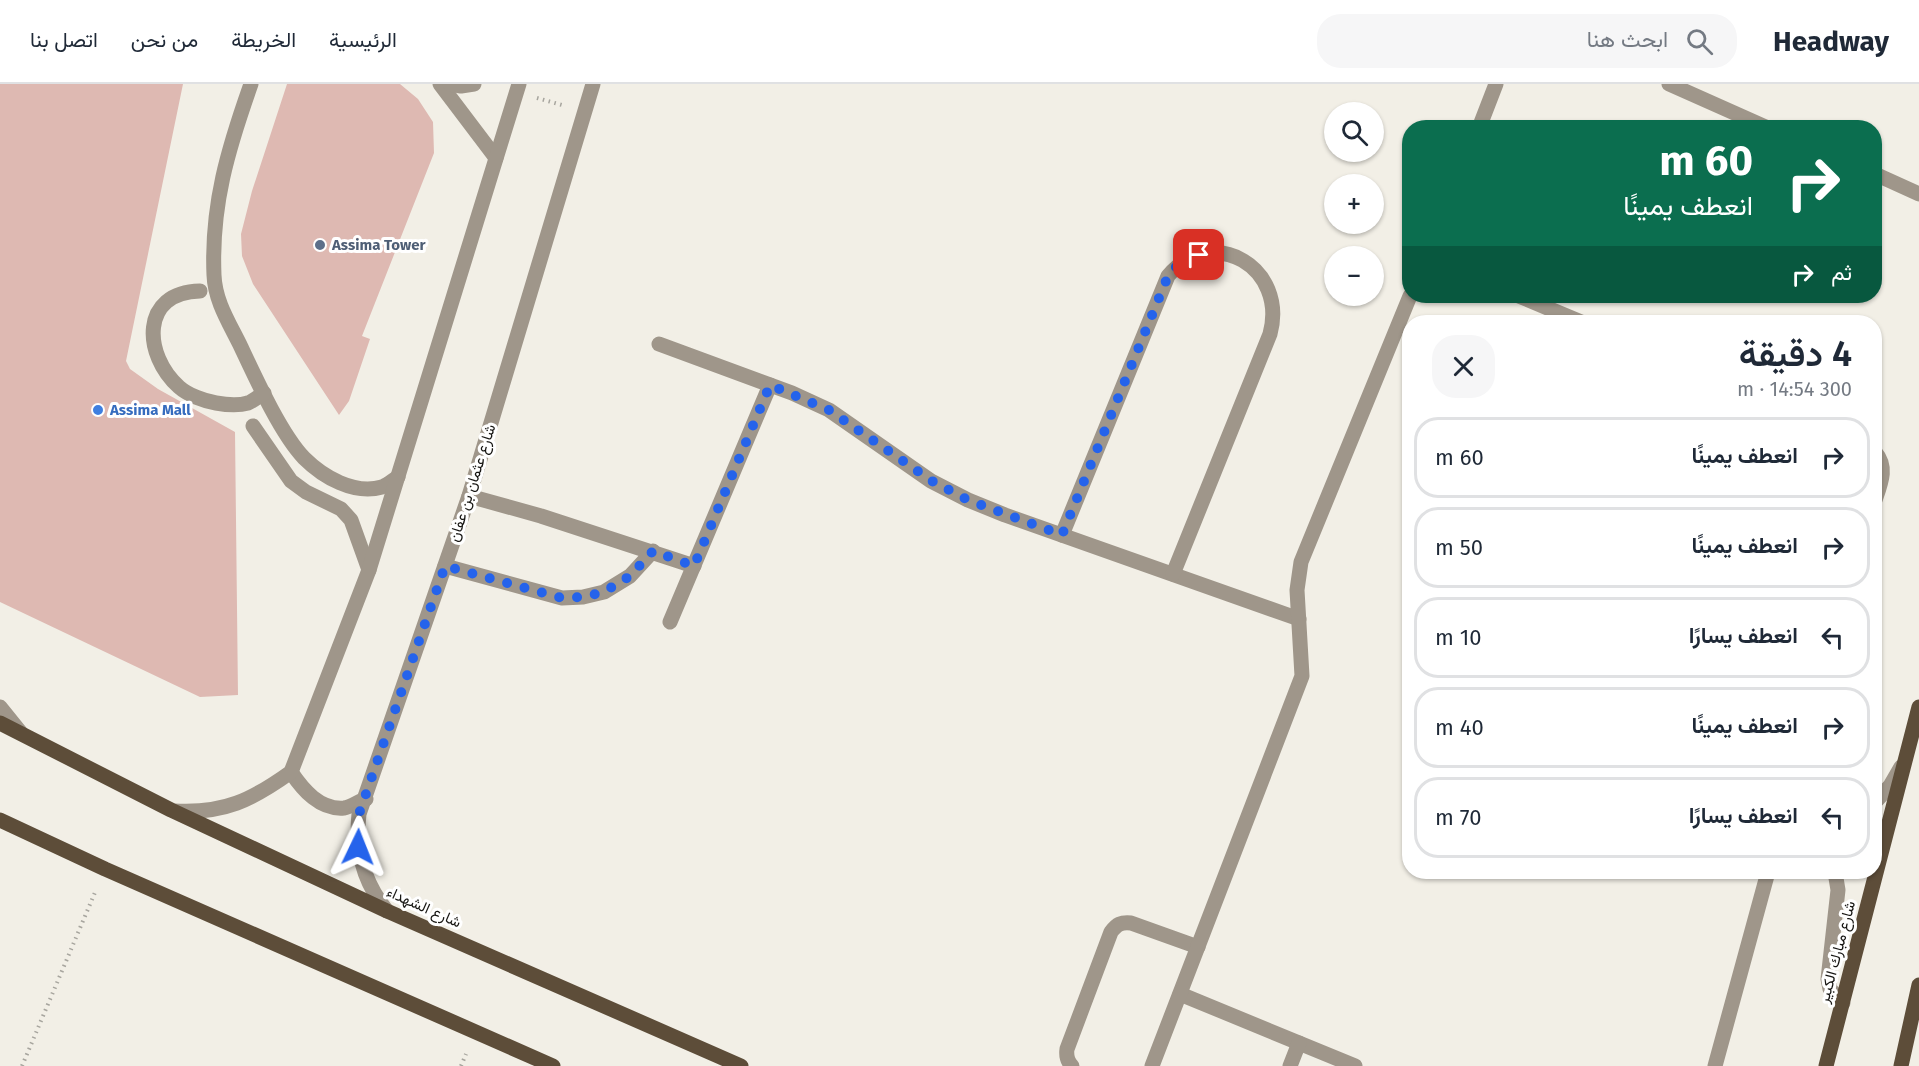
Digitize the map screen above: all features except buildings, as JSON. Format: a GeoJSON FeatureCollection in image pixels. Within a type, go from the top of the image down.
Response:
{"type":"FeatureCollection","features":[{"type":"Feature","properties":{"kind":"main road","name":"شارع مبارك الكبير"},"geometry":{"type":"LineString","coordinates":[[1882,849],[1919,707]]}},
{"type":"Feature","properties":{"kind":"main road","name":"شارع الشهداء"},"geometry":{"type":"LineString","coordinates":[[0,723],[171,810],[387,911],[741,1066]]}},
{"type":"Feature","properties":{"kind":"main road"},"geometry":{"type":"LineString","coordinates":[[0,820],[105,869],[553,1066]]}},
{"type":"Feature","properties":{"kind":"main road","name":"شارع مبارك الكبير"},"geometry":{"type":"LineString","coordinates":[[1826,1066],[1874,879]]}},
{"type":"Feature","properties":{"kind":"main road"},"geometry":{"type":"LineString","coordinates":[[1901,1066],[1919,985]]}},
{"type":"Feature","properties":{"kind":"street"},"geometry":{"type":"LineString","coordinates":[[251,84],[232,139],[217,200],[214,278],[221,308],[264,393],[303,457],[325,475],[346,485],[364,489],[384,487],[398,477]]}},
{"type":"Feature","properties":{"kind":"street"},"geometry":{"type":"LineString","coordinates":[[440,84],[496,158]]}},
{"type":"Feature","properties":{"kind":"street"},"geometry":{"type":"LineString","coordinates":[[450,84],[461,86],[474,84]]}},
{"type":"Feature","properties":{"kind":"street","name":"شارع عثمان بن عفان"},"geometry":{"type":"LineString","coordinates":[[387,911],[376,897],[360,859],[357,831],[359,814],[470,496],[593,84]]}},
{"type":"Feature","properties":{"kind":"street"},"geometry":{"type":"LineString","coordinates":[[1482,120],[1496,84]]}},
{"type":"Feature","properties":{"kind":"street"},"geometry":{"type":"LineString","coordinates":[[1669,84],[1750,120]]}},
{"type":"Feature","properties":{"kind":"street"},"geometry":{"type":"LineString","coordinates":[[171,810],[195,812],[219,810],[262,792],[291,772],[369,570],[517,88]]}},
{"type":"Feature","properties":{"kind":"street"},"geometry":{"type":"LineString","coordinates":[[1882,177],[1919,194]]}},
{"type":"Feature","properties":{"kind":"street"},"geometry":{"type":"LineString","coordinates":[[1062,535],[1168,276],[1176,267],[1199,255],[1225,254],[1237,258],[1259,273],[1266,284],[1272,296],[1274,322],[1173,574]]}},
{"type":"Feature","properties":{"kind":"street"},"geometry":{"type":"LineString","coordinates":[[200,291],[176,294],[165,301],[158,312],[153,331],[154,348],[165,372],[180,388],[206,401],[228,406],[249,403],[264,393]]}},
{"type":"Feature","properties":{"kind":"street"},"geometry":{"type":"LineString","coordinates":[[1536,303],[1564,315]]}},
{"type":"Feature","properties":{"kind":"street"},"geometry":{"type":"LineString","coordinates":[[1152,1066],[1302,676],[1297,590],[1301,562],[1402,316]]}},
{"type":"Feature","properties":{"kind":"street"},"geometry":{"type":"LineString","coordinates":[[659,344],[770,385],[829,410],[932,481],[968,500],[1299,619]]}},
{"type":"Feature","properties":{"kind":"street"},"geometry":{"type":"LineString","coordinates":[[670,622],[770,385]]}},
{"type":"Feature","properties":{"kind":"street"},"geometry":{"type":"LineString","coordinates":[[253,426],[291,481],[306,492],[342,509],[351,520],[369,570]]}},
{"type":"Feature","properties":{"kind":"street"},"geometry":{"type":"LineString","coordinates":[[1882,461],[1882,480]]}},
{"type":"Feature","properties":{"kind":"street"},"geometry":{"type":"LineString","coordinates":[[470,496],[653,551],[694,566]]}},
{"type":"Feature","properties":{"kind":"street"},"geometry":{"type":"LineString","coordinates":[[445,566],[562,598],[583,597],[604,592],[630,576],[653,551]]}},
{"type":"Feature","properties":{"kind":"street"},"geometry":{"type":"LineString","coordinates":[[0,707],[21,734]]}},
{"type":"Feature","properties":{"kind":"street"},"geometry":{"type":"LineString","coordinates":[[1882,795],[1890,786],[1904,762]]}},
{"type":"Feature","properties":{"kind":"street"},"geometry":{"type":"LineString","coordinates":[[291,772],[304,790],[317,801],[330,806],[345,808],[366,799]]}},
{"type":"Feature","properties":{"kind":"street"},"geometry":{"type":"LineString","coordinates":[[1715,1066],[1766,879]]}},
{"type":"Feature","properties":{"kind":"street"},"geometry":{"type":"LineString","coordinates":[[1836,879],[1838,890],[1828,979],[1830,989],[1843,1003]]}},
{"type":"Feature","properties":{"kind":"street"},"geometry":{"type":"LineString","coordinates":[[1072,1066],[1066,1056],[1067,1048],[1111,932],[1115,927],[1122,922],[1131,923],[1198,947]]}},
{"type":"Feature","properties":{"kind":"street"},"geometry":{"type":"LineString","coordinates":[[1180,993],[1355,1066]]}},
{"type":"Feature","properties":{"kind":"street"},"geometry":{"type":"LineString","coordinates":[[1290,1066],[1299,1043]]}},
{"type":"Feature","properties":{"kind":"path"},"geometry":{"type":"LineString","coordinates":[[517,88],[585,111]]}},
{"type":"Feature","properties":{"kind":"path"},"geometry":{"type":"LineString","coordinates":[[22,1066],[105,869]]}},
{"type":"Feature","properties":{"kind":"place","name":"Assima Tower"},"geometry":{"type":"Point","coordinates":[320,245]}},
{"type":"Feature","properties":{"kind":"place","name":"Assima Mall"},"geometry":{"type":"Point","coordinates":[98,410]}},
{"type":"Feature","properties":{"kind":"route"},"geometry":{"type":"LineString","coordinates":[[358,847],[359,814],[445,566],[562,598],[583,597],[604,592],[630,576],[653,551],[694,566],[770,385],[829,410],[932,481],[968,500],[1062,535],[1168,276],[1176,267],[1199,255]]}}]}
